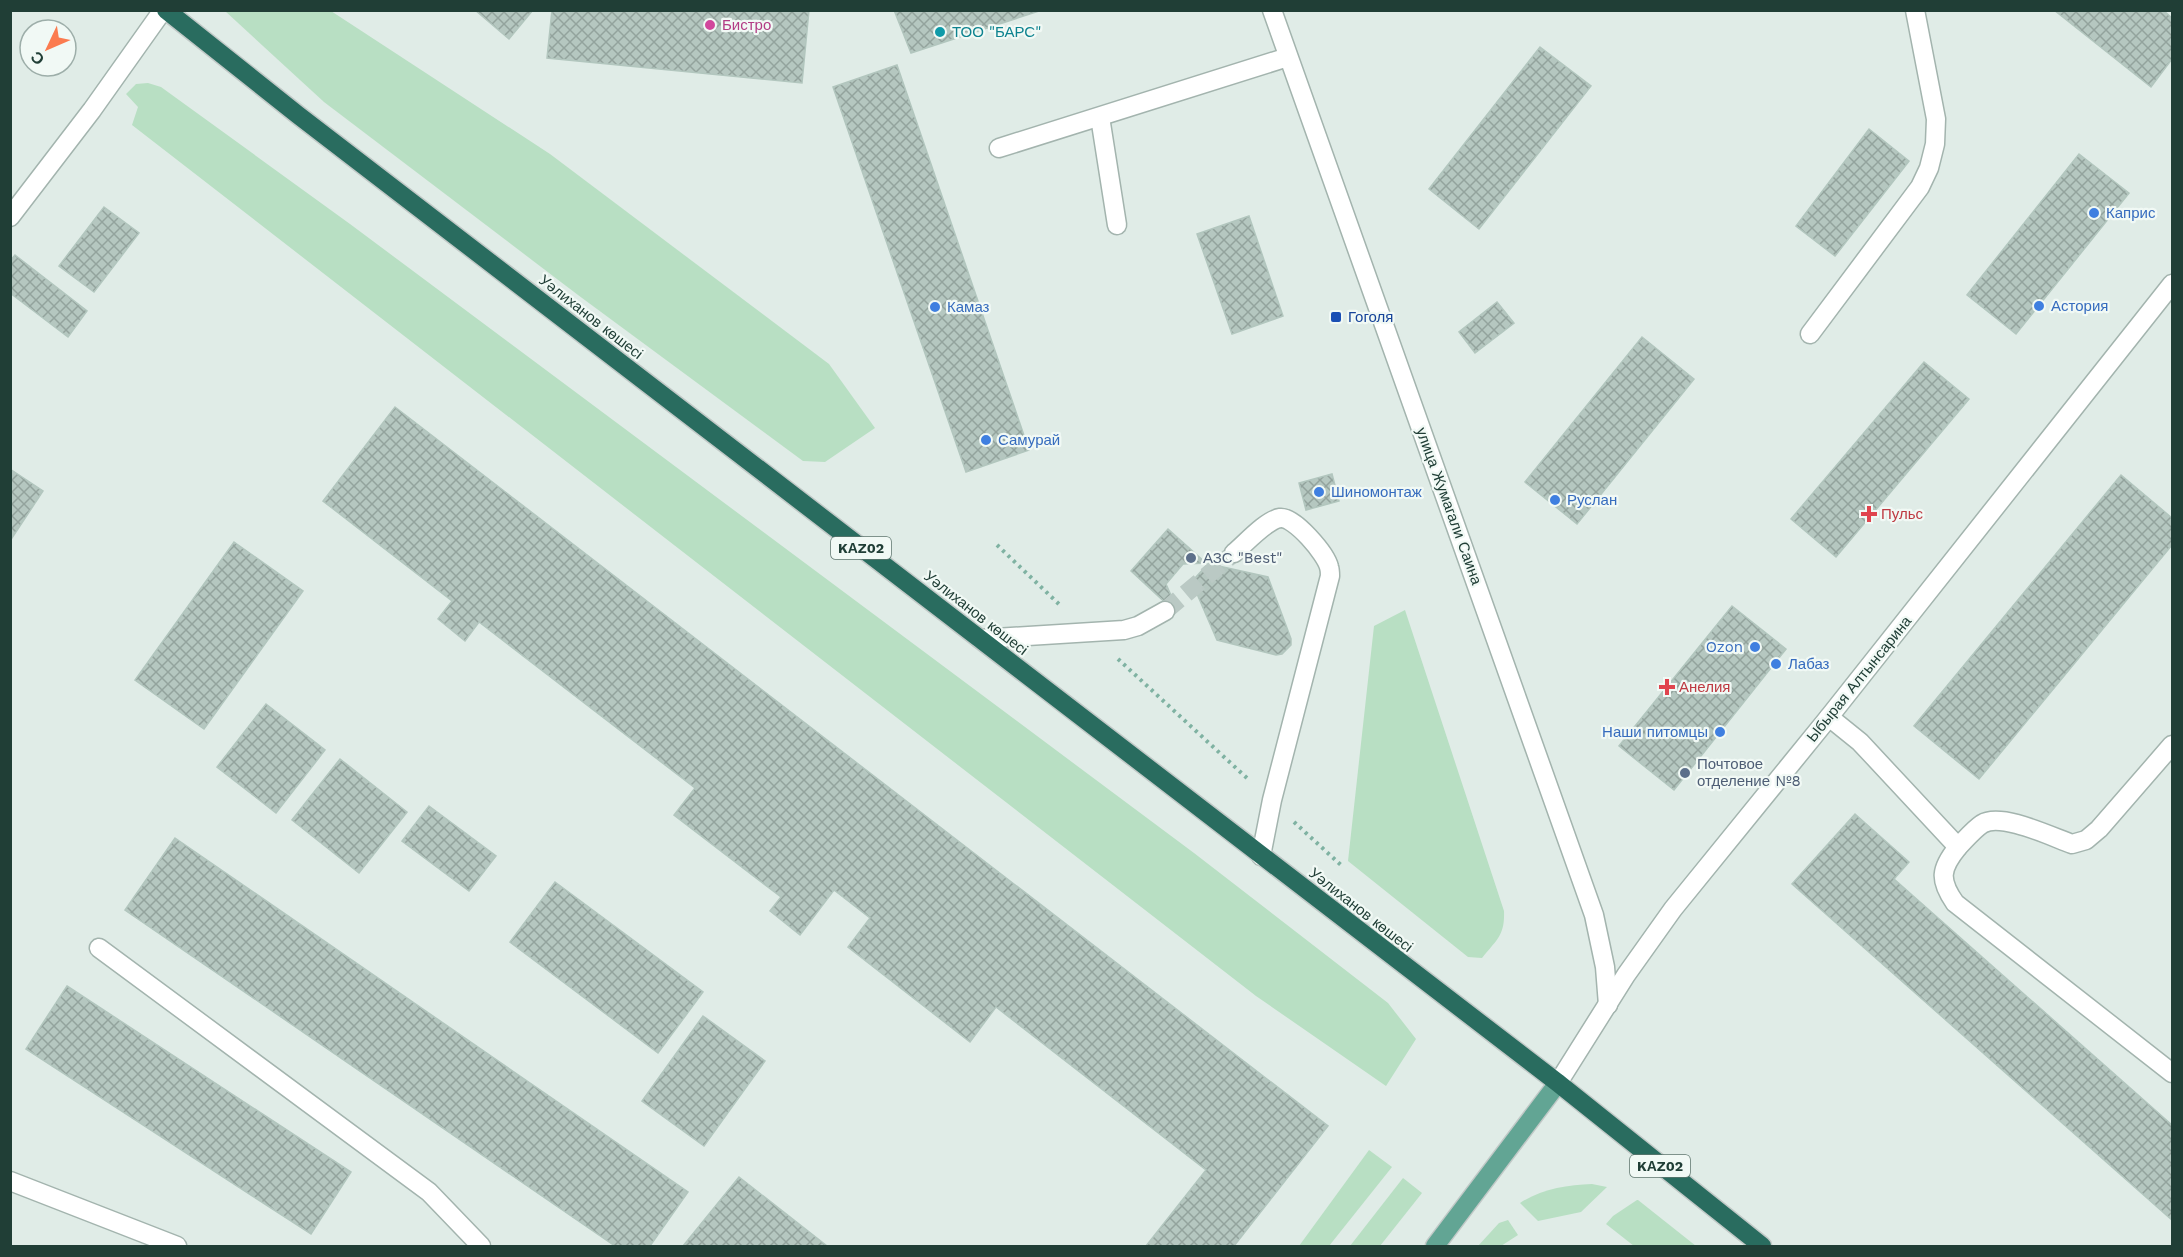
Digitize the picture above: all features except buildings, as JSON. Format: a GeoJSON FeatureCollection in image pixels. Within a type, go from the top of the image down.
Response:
{"type":"FeatureCollection","features":[{"type":"Feature","properties":{"kind":"highway","name":"Уәлиханов көшесі"},"geometry":{"type":"LineString","coordinates":[[164,10],[1558,1083],[1762,1246]]}},
{"type":"Feature","properties":{"kind":"main road"},"geometry":{"type":"LineString","coordinates":[[1434,1246],[1558,1083]]}},
{"type":"Feature","properties":{"kind":"street"},"geometry":{"type":"LineString","coordinates":[[10,217],[92,110],[164,10]]}},
{"type":"Feature","properties":{"kind":"street","name":"улица Жумагали Саина"},"geometry":{"type":"LineString","coordinates":[[1272,10],[1594,915],[1605,967],[1608,1005]]}},
{"type":"Feature","properties":{"kind":"street"},"geometry":{"type":"LineString","coordinates":[[1810,334],[1920,187],[1929,168],[1935,144],[1936,119],[1916,10]]}},
{"type":"Feature","properties":{"kind":"street"},"geometry":{"type":"LineString","coordinates":[[999,148],[1288,57]]}},
{"type":"Feature","properties":{"kind":"street"},"geometry":{"type":"LineString","coordinates":[[1100,117],[1117,225]]}},
{"type":"Feature","properties":{"kind":"street","name":"Ыбырая Алтынсарина"},"geometry":{"type":"LineString","coordinates":[[1558,1083],[1626,975],[1673,909],[1829,717],[2172,284]]}},
{"type":"Feature","properties":{"kind":"street"},"geometry":{"type":"LineString","coordinates":[[1234,553],[1276,519],[1283,518],[1290,520],[1302,531],[1320,551],[1329,567],[1329,585],[1272,800],[1261,856]]}},
{"type":"Feature","properties":{"kind":"street"},"geometry":{"type":"LineString","coordinates":[[980,639],[1124,630],[1138,626],[1165,611]]}},
{"type":"Feature","properties":{"kind":"street"},"geometry":{"type":"LineString","coordinates":[[1829,717],[1860,742],[1958,847]]}},
{"type":"Feature","properties":{"kind":"street"},"geometry":{"type":"LineString","coordinates":[[2172,745],[2099,829],[2079,843],[2072,844],[2016,824],[1997,821],[1982,824],[1948,859],[1943,879],[1955,903],[2172,1073]]}},
{"type":"Feature","properties":{"kind":"street"},"geometry":{"type":"LineString","coordinates":[[99,948],[429,1192],[482,1246]]}},
{"type":"Feature","properties":{"kind":"street"},"geometry":{"type":"LineString","coordinates":[[10,1181],[177,1246]]}},
{"type":"Feature","properties":{"kind":"path"},"geometry":{"type":"LineString","coordinates":[[997,545],[1342,866]]}},
{"type":"Feature","properties":{"kind":"green space"},"geometry":{"type":"Polygon","coordinates":[[[225,11],[331,11],[550,154],[829,364],[875,428],[825,462],[803,461],[578,295],[324,102],[225,11]]]}},
{"type":"Feature","properties":{"kind":"green space"},"geometry":{"type":"Polygon","coordinates":[[[148,83],[161,87],[350,224],[1194,853],[1388,1003],[1416,1039],[1386,1086],[1256,996],[132,125],[138,107],[126,94],[136,84],[148,83]]]}},
{"type":"Feature","properties":{"kind":"green space"},"geometry":{"type":"Polygon","coordinates":[[[1405,610],[1504,911],[1501,932],[1482,958],[1468,957],[1348,861],[1374,626],[1405,610]]]}},
{"type":"Feature","properties":{"kind":"green space"},"geometry":{"type":"Polygon","coordinates":[[[1369,1150],[1392,1167],[1329,1246],[1299,1246],[1369,1150]]]}},
{"type":"Feature","properties":{"kind":"green space"},"geometry":{"type":"Polygon","coordinates":[[[1403,1178],[1422,1193],[1380,1246],[1350,1246],[1403,1178]]]}},
{"type":"Feature","properties":{"kind":"green space"},"geometry":{"type":"Polygon","coordinates":[[[1592,1184],[1607,1187],[1581,1212],[1538,1221],[1520,1203],[1537,1194],[1555,1189],[1592,1184]]]}},
{"type":"Feature","properties":{"kind":"green space"},"geometry":{"type":"Polygon","coordinates":[[[1637,1200],[1696,1246],[1634,1246],[1606,1224],[1613,1216],[1637,1200]]]}},
{"type":"Feature","properties":{"kind":"green space"},"geometry":{"type":"Polygon","coordinates":[[[1508,1220],[1518,1235],[1501,1246],[1478,1246],[1499,1223],[1508,1220]]]}},
{"type":"Feature","properties":{"kind":"tunnel"},"geometry":{"type":"LineString","coordinates":[[1165,611],[1234,553]]}},
{"type":"Feature","properties":{"kind":"place","name":"Бистро"},"geometry":{"type":"Point","coordinates":[710,25]}},
{"type":"Feature","properties":{"kind":"place","name":"ТОО \"БАРС\""},"geometry":{"type":"Point","coordinates":[940,32]}},
{"type":"Feature","properties":{"kind":"place","name":"Каприс"},"geometry":{"type":"Point","coordinates":[2094,213]}},
{"type":"Feature","properties":{"kind":"place","name":"Астория"},"geometry":{"type":"Point","coordinates":[2039,306]}},
{"type":"Feature","properties":{"kind":"place","name":"Камаз"},"geometry":{"type":"Point","coordinates":[935,307]}},
{"type":"Feature","properties":{"kind":"place","name":"Гоголя"},"geometry":{"type":"Point","coordinates":[1336,317]}},
{"type":"Feature","properties":{"kind":"place","name":"Самурай"},"geometry":{"type":"Point","coordinates":[986,440]}},
{"type":"Feature","properties":{"kind":"place","name":"Шиномонтаж"},"geometry":{"type":"Point","coordinates":[1319,492]}},
{"type":"Feature","properties":{"kind":"place","name":"Руслан"},"geometry":{"type":"Point","coordinates":[1555,500]}},
{"type":"Feature","properties":{"kind":"place","name":"Пульс"},"geometry":{"type":"Point","coordinates":[1869,514]}},
{"type":"Feature","properties":{"kind":"place","name":"АЗС \"Best\""},"geometry":{"type":"Point","coordinates":[1191,558]}},
{"type":"Feature","properties":{"kind":"place","name":"Ozon"},"geometry":{"type":"Point","coordinates":[1755,647]}},
{"type":"Feature","properties":{"kind":"place","name":"Лабаз"},"geometry":{"type":"Point","coordinates":[1776,664]}},
{"type":"Feature","properties":{"kind":"place","name":"Анелия"},"geometry":{"type":"Point","coordinates":[1667,687]}},
{"type":"Feature","properties":{"kind":"place","name":"Наши питомцы"},"geometry":{"type":"Point","coordinates":[1720,732]}},
{"type":"Feature","properties":{"kind":"place","name":"Почтовое отделение №8"},"geometry":{"type":"Point","coordinates":[1685,773]}}]}
